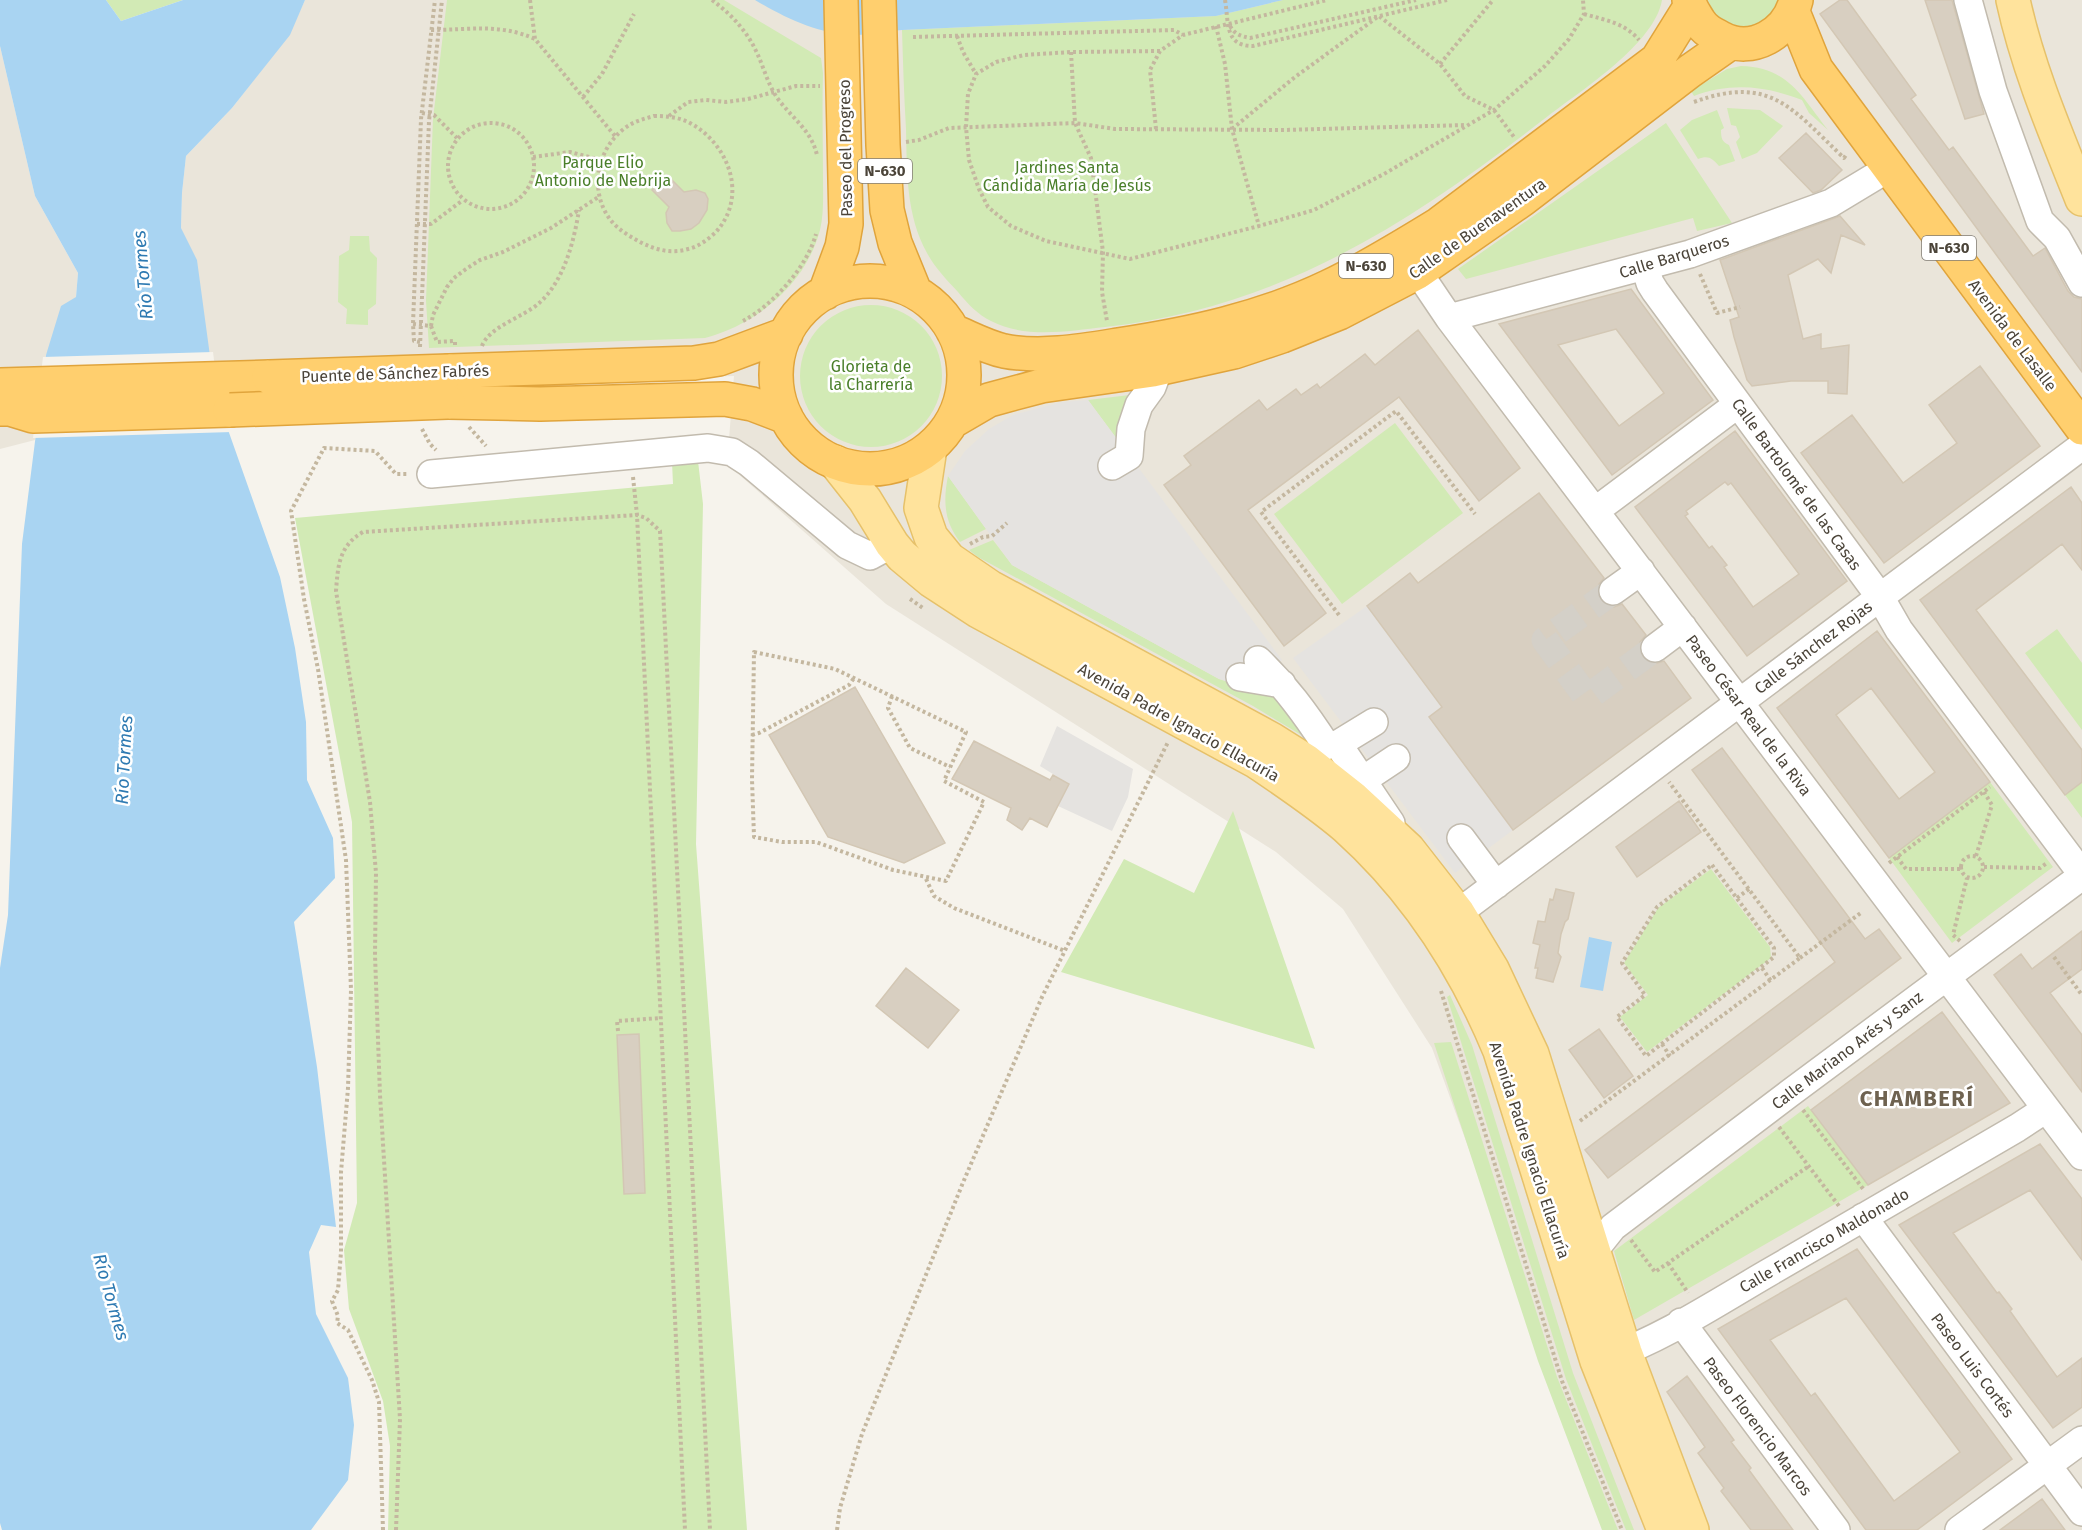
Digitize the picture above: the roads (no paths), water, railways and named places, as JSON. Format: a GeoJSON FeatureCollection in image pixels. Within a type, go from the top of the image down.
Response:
{"type":"FeatureCollection","features":[{"type":"Feature","properties":{"kind":"highway","name":"Paseo del Progreso"},"geometry":{"type":"LineString","coordinates":[[825,292],[839,255],[846,224],[841,0]]}},
{"type":"Feature","properties":{"kind":"highway","name":"N-630"},"geometry":{"type":"LineString","coordinates":[[879,0],[887,210],[895,243],[915,292]]}},
{"type":"Feature","properties":{"kind":"highway","name":"N-630"},"geometry":{"type":"LineString","coordinates":[[1690,3],[1705,30],[1745,42],[1779,30],[1795,6]]}},
{"type":"Feature","properties":{"kind":"highway","name":"Calle de Buenaventura"},"geometry":{"type":"LineString","coordinates":[[954,331],[1005,351],[1034,354],[1083,351],[1166,338],[1226,325],[1328,287],[1403,246],[1471,201],[1657,60],[1690,3]]}},
{"type":"Feature","properties":{"kind":"highway","name":"Avenida de Lasalle"},"geometry":{"type":"LineString","coordinates":[[1795,6],[1816,69],[2082,428]]}},
{"type":"Feature","properties":{"kind":"highway","name":"Calle de Buenaventura"},"geometry":{"type":"LineString","coordinates":[[953,421],[989,400],[1041,386],[1153,370],[1234,352],[1339,313],[1418,272],[1523,199],[1690,71],[1745,42]]}},
{"type":"Feature","properties":{"kind":"highway","name":"Avenida de Lasalle"},"geometry":{"type":"LineString","coordinates":[[1745,42],[1816,69]]}},
{"type":"Feature","properties":{"kind":"highway","name":"N-630"},"geometry":{"type":"LineString","coordinates":[[870,281],[892,284],[915,292],[937,308],[954,331],[964,360],[963,392],[953,421],[930,448],[901,464],[868,469],[835,462],[816,451],[799,436],[786,417],[778,390],[777,361],[786,334],[809,304],[825,292],[846,284],[870,281]]}},
{"type":"Feature","properties":{"kind":"highway","name":"Puente de Sánchez Fabrés"},"geometry":{"type":"LineString","coordinates":[[10,401],[453,383],[694,363],[719,359],[786,334]]}},
{"type":"Feature","properties":{"kind":"highway","name":"Puente de Sánchez Fabrés"},"geometry":{"type":"LineString","coordinates":[[453,383],[540,404],[725,399],[752,404],[786,417]]}},
{"type":"Feature","properties":{"kind":"main road"},"geometry":{"type":"LineString","coordinates":[[2013,0],[2050,120],[2082,199]]}},
{"type":"Feature","properties":{"kind":"main road","name":"Avenida Padre Ignacio Ellacuría"},"geometry":{"type":"LineString","coordinates":[[930,448],[921,508],[931,537],[949,559],[990,587],[1271,739],[1323,750],[1354,799],[1408,849],[1458,913],[1492,969],[1532,1054],[1593,1252],[1611,1356],[1692,1530]]}},
{"type":"Feature","properties":{"kind":"main road","name":"Avenida Padre Ignacio Ellacuría"},"geometry":{"type":"LineString","coordinates":[[835,462],[865,500],[892,544],[902,556],[932,581],[978,611],[1257,762],[1327,812],[1365,845],[1410,895],[1436,930],[1468,982],[1483,1010],[1506,1066],[1611,1356],[1664,1530]]}},
{"type":"Feature","properties":{"kind":"street"},"geometry":{"type":"LineString","coordinates":[[1968,0],[1994,91],[2040,221],[2057,238],[2082,283]]}},
{"type":"Feature","properties":{"kind":"street","name":"Calle Barqueros"},"geometry":{"type":"LineString","coordinates":[[1449,318],[1690,254],[1831,203],[1890,168]]}},
{"type":"Feature","properties":{"kind":"street","name":"Calle Bartolomé de las Casas"},"geometry":{"type":"LineString","coordinates":[[1645,267],[1650,283],[1880,597],[1899,630],[2082,875]]}},
{"type":"Feature","properties":{"kind":"street","name":"Paseo César Real de la Riva"},"geometry":{"type":"LineString","coordinates":[[1418,272],[1449,318],[2082,1156]]}},
{"type":"Feature","properties":{"kind":"street"},"geometry":{"type":"LineString","coordinates":[[1112,466],[1129,456],[1131,429],[1139,405],[1155,379],[1153,370]]}},
{"type":"Feature","properties":{"kind":"street"},"geometry":{"type":"LineString","coordinates":[[1595,511],[1738,404]]}},
{"type":"Feature","properties":{"kind":"street","name":"Calle Sánchez Rojas"},"geometry":{"type":"LineString","coordinates":[[1458,913],[2082,446]]}},
{"type":"Feature","properties":{"kind":"street"},"geometry":{"type":"LineString","coordinates":[[431,474],[708,448],[732,452],[749,463],[847,545],[870,556],[892,544]]}},
{"type":"Feature","properties":{"kind":"street"},"geometry":{"type":"LineString","coordinates":[[1613,591],[1641,571]]}},
{"type":"Feature","properties":{"kind":"street"},"geometry":{"type":"LineString","coordinates":[[1655,648],[1683,627]]}},
{"type":"Feature","properties":{"kind":"street"},"geometry":{"type":"LineString","coordinates":[[1249,668],[1282,684],[1302,709],[1323,750],[1374,722]]}},
{"type":"Feature","properties":{"kind":"street","name":"Avenida Padre Ignacio Ellacuría"},"geometry":{"type":"LineString","coordinates":[[1323,750],[1364,780],[1408,849]]}},
{"type":"Feature","properties":{"kind":"street"},"geometry":{"type":"LineString","coordinates":[[1364,780],[1396,758]]}},
{"type":"Feature","properties":{"kind":"street"},"geometry":{"type":"LineString","coordinates":[[1461,838],[1496,885]]}},
{"type":"Feature","properties":{"kind":"street","name":"Calle Mariano Arés y Sanz"},"geometry":{"type":"LineString","coordinates":[[1593,1252],[1946,976],[2082,875]]}},
{"type":"Feature","properties":{"kind":"street","name":"Calle Francisco Maldonado"},"geometry":{"type":"LineString","coordinates":[[1611,1356],[1681,1322],[1863,1218],[2046,1109]]}},
{"type":"Feature","properties":{"kind":"street"},"geometry":{"type":"LineString","coordinates":[[1582,1218],[1597,1227],[1620,1231]]}},
{"type":"Feature","properties":{"kind":"street","name":"Paseo Luis Cortés"},"geometry":{"type":"LineString","coordinates":[[1863,1218],[2082,1512]]}},
{"type":"Feature","properties":{"kind":"street","name":"Paseo Florencio Marcos"},"geometry":{"type":"LineString","coordinates":[[1681,1322],[1836,1530]]}},
{"type":"Feature","properties":{"kind":"street"},"geometry":{"type":"LineString","coordinates":[[1959,1530],[2082,1440]]}},
{"type":"Feature","properties":{"kind":"water","name":"Río Tormes"},"geometry":{"type":"Polygon","coordinates":[[[0,0],[106,0],[121,21],[183,0],[305,0],[290,35],[232,108],[186,156],[181,228],[197,260],[215,393],[280,577],[295,648],[306,722],[307,780],[333,838],[335,878],[294,922],[317,1067],[336,1227],[321,1225],[309,1252],[316,1314],[348,1378],[354,1425],[348,1480],[311,1530],[2,1530],[0,1523],[0,968],[8,915],[22,544],[46,355],[61,306],[76,297],[78,273],[35,196],[0,46],[0,0]]]}},
{"type":"Feature","properties":{"kind":"water"},"geometry":{"type":"Polygon","coordinates":[[[755,0],[1283,0],[1216,16],[902,30],[855,35],[828,32],[803,24],[755,0]]]}},
{"type":"Feature","properties":{"kind":"water"},"geometry":{"type":"Polygon","coordinates":[[[1589,937],[1612,942],[1603,991],[1580,987],[1589,937]]]}},
{"type":"Feature","properties":{"kind":"tunnel"},"geometry":{"type":"LineString","coordinates":[[1613,591],[1545,640],[1587,698],[1655,648]]}},
{"type":"Feature","properties":{"kind":"district","name":"CHAMBERÍ"},"geometry":{"type":"Point","coordinates":[1917,1098]}},
{"type":"Feature","properties":{"kind":"park label","name":"Parque Elio Antonio de Nebrija"},"geometry":{"type":"Point","coordinates":[603,171]}},
{"type":"Feature","properties":{"kind":"park label","name":"Jardines Santa Cándida María de Jesús"},"geometry":{"type":"Point","coordinates":[1067,176]}},
{"type":"Feature","properties":{"kind":"park label","name":"Glorieta de la Charrería"},"geometry":{"type":"Point","coordinates":[871,375]}}]}
